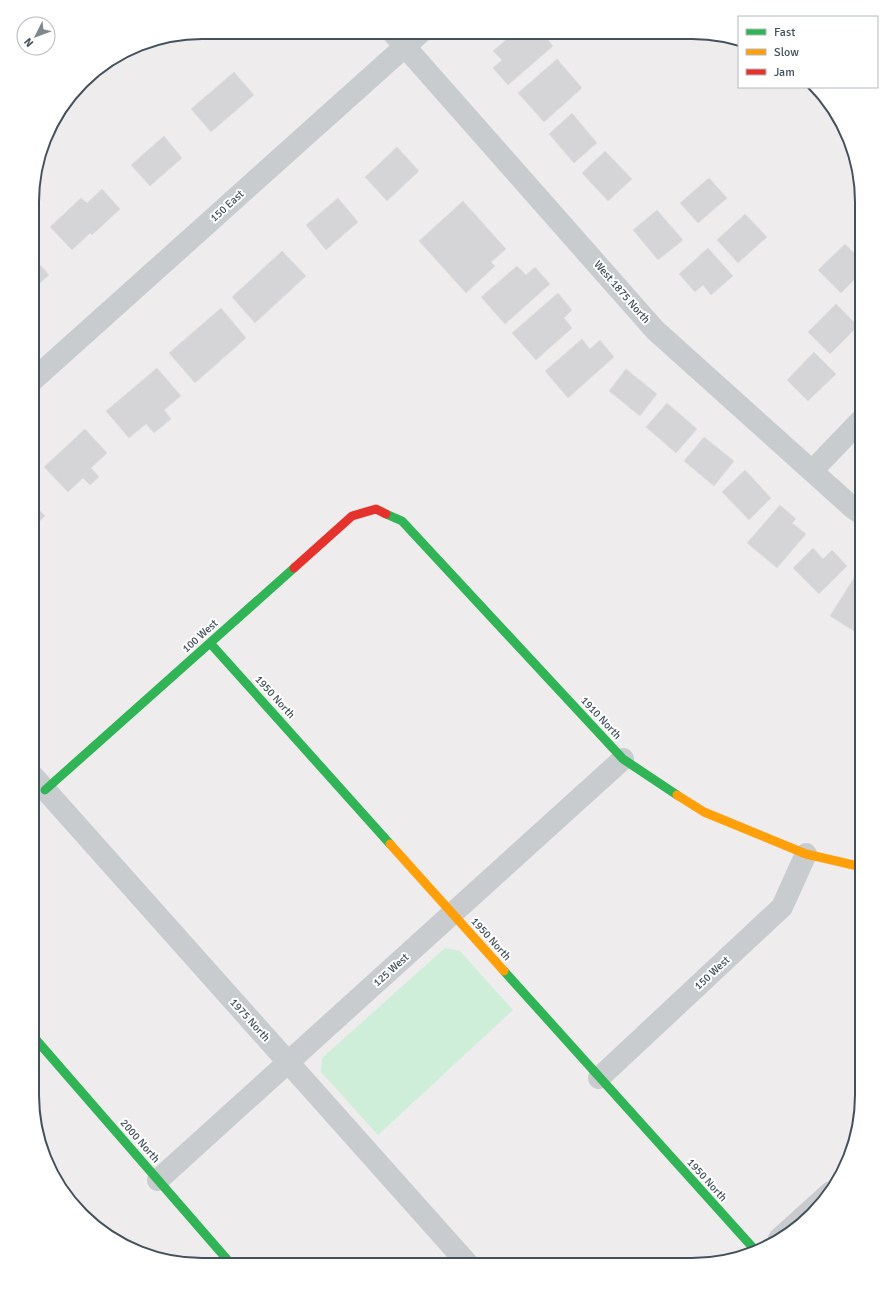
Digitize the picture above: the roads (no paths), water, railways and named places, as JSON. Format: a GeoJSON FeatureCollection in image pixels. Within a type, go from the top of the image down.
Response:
{"type":"FeatureCollection","features":[{"type":"Feature","properties":{"kind":"street","name":"150 East"},"geometry":{"type":"LineString","coordinates":[[39,374],[404,39]]}},
{"type":"Feature","properties":{"kind":"street","name":"West 1875 North"},"geometry":{"type":"LineString","coordinates":[[408,39],[655,330],[855,509]]}},
{"type":"Feature","properties":{"kind":"street"},"geometry":{"type":"LineString","coordinates":[[812,471],[855,426]]}},
{"type":"Feature","properties":{"kind":"street","name":"100 West"},"geometry":{"type":"LineString","coordinates":[[39,783],[210,643],[352,516],[376,509]]}},
{"type":"Feature","properties":{"kind":"street","name":"1910 North"},"geometry":{"type":"LineString","coordinates":[[376,509],[402,521],[623,759],[704,812],[806,854],[855,865]]}},
{"type":"Feature","properties":{"kind":"street","name":"1950 North"},"geometry":{"type":"LineString","coordinates":[[210,643],[751,1247]]}},
{"type":"Feature","properties":{"kind":"street","name":"125 West"},"geometry":{"type":"LineString","coordinates":[[158,1180],[623,759]]}},
{"type":"Feature","properties":{"kind":"street","name":"1975 North"},"geometry":{"type":"LineString","coordinates":[[39,783],[463,1258]]}},
{"type":"Feature","properties":{"kind":"street","name":"150 West"},"geometry":{"type":"LineString","coordinates":[[599,1078],[782,907],[806,854]]}},
{"type":"Feature","properties":{"kind":"street","name":"2000 North"},"geometry":{"type":"LineString","coordinates":[[39,1042],[226,1258]]}}]}
